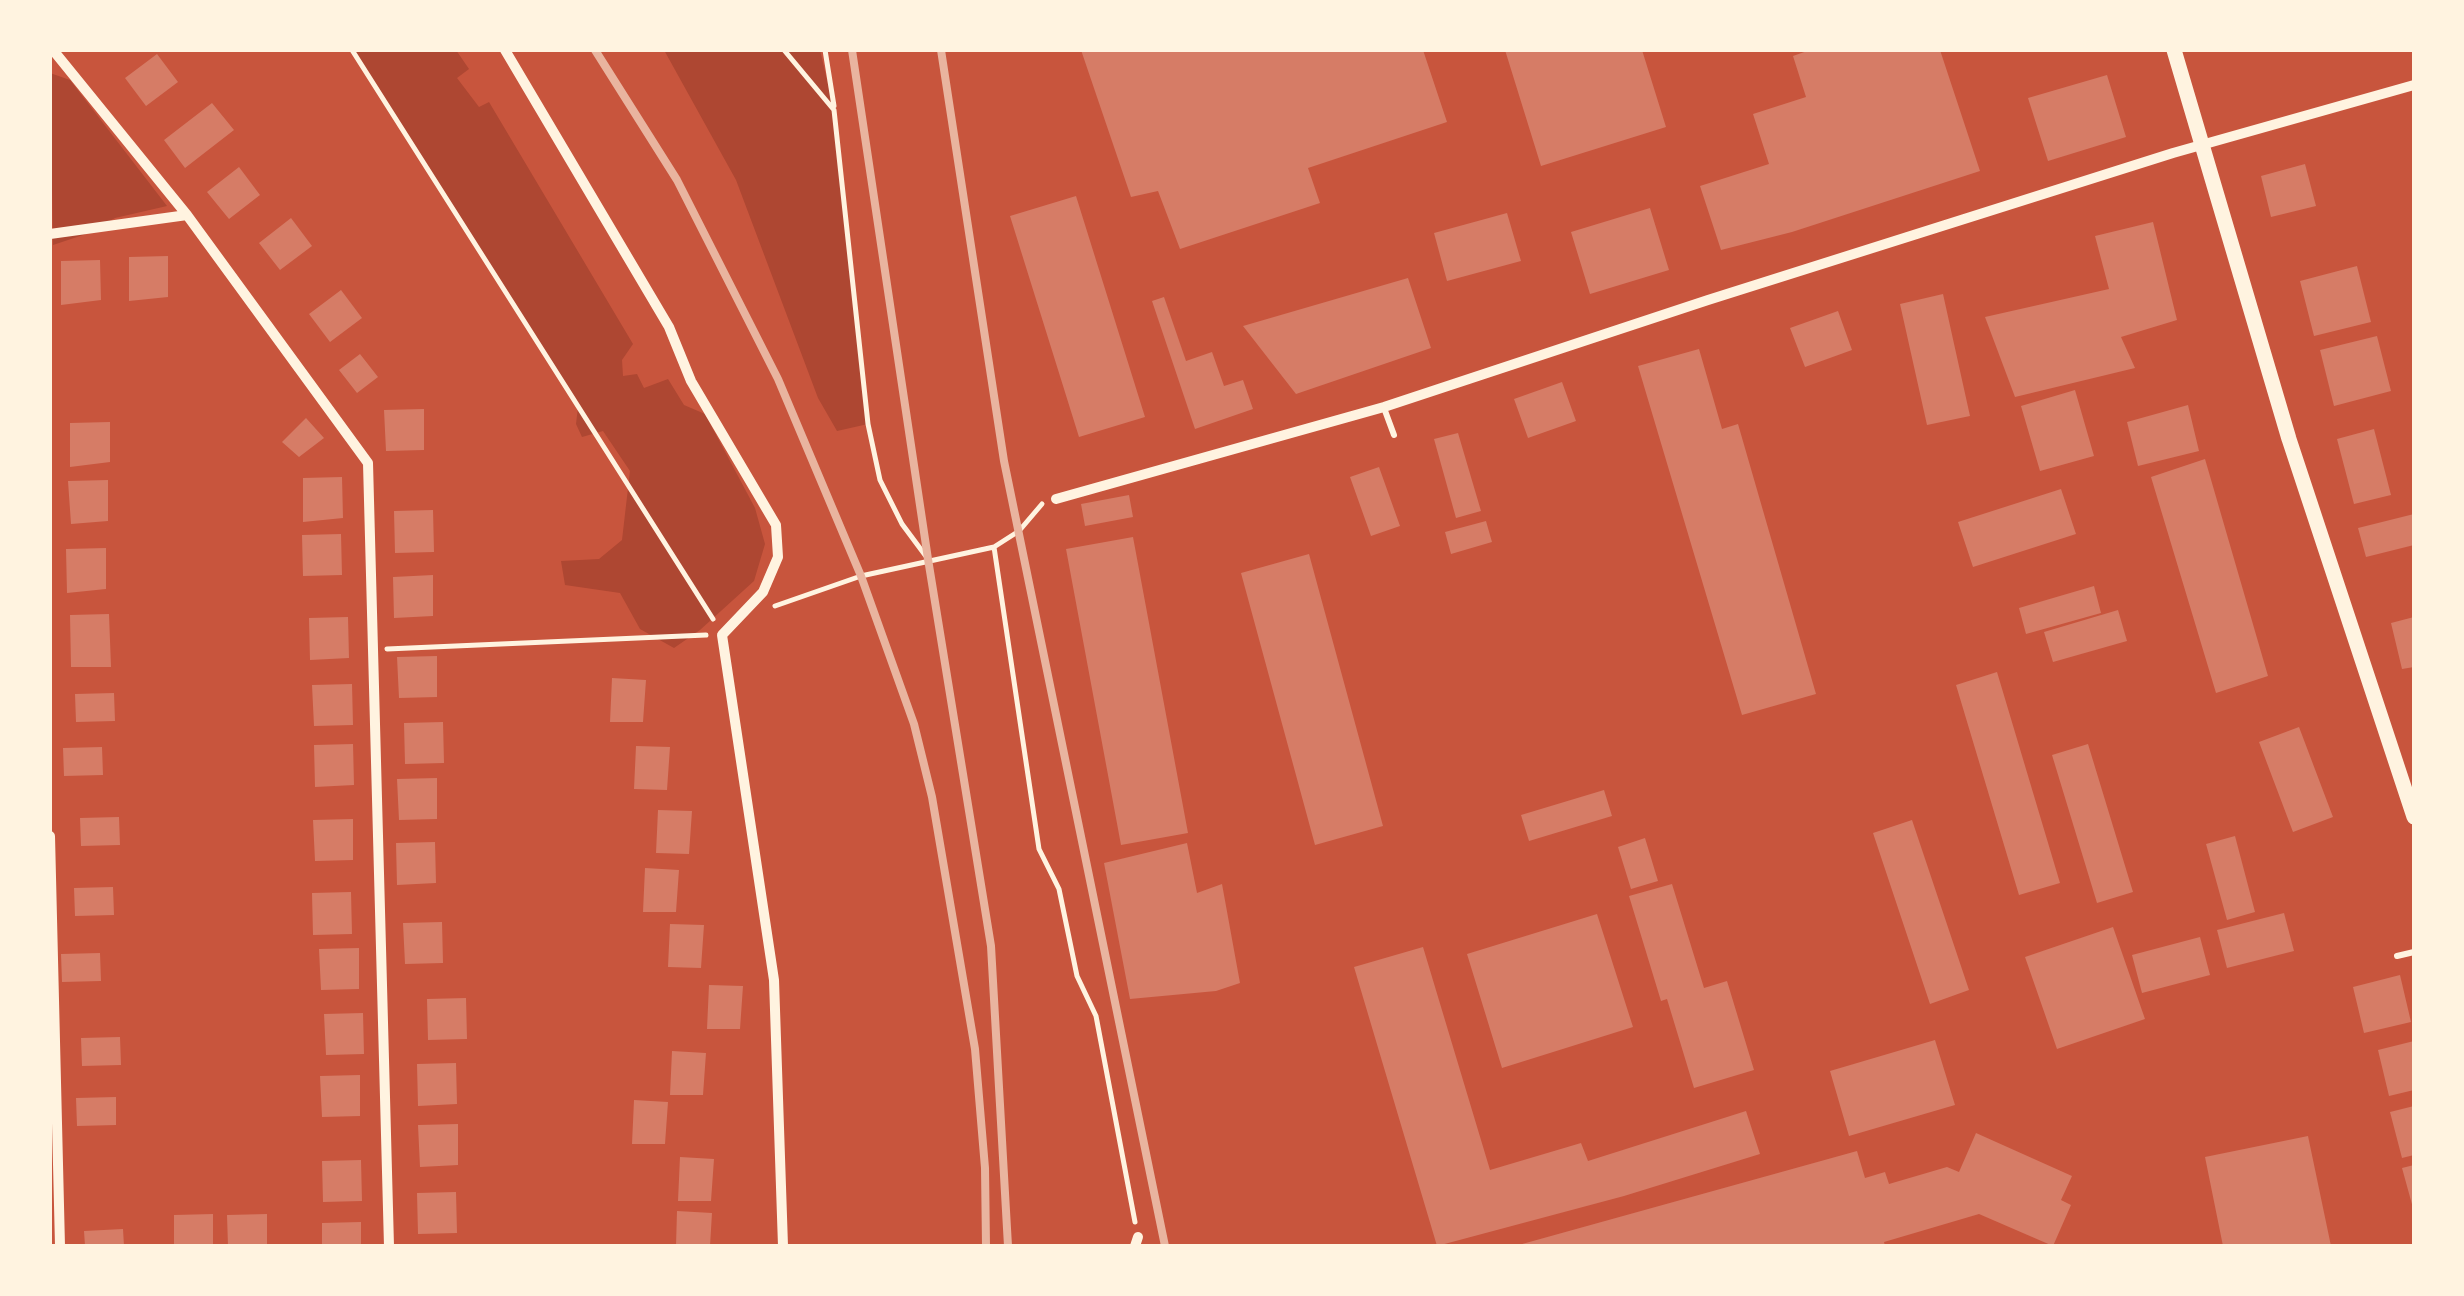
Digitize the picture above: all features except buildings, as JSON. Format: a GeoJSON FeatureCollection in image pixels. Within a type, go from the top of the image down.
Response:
{"type":"FeatureCollection","features":[{"type":"Feature","properties":{"kind":"main road"},"geometry":{"type":"LineString","coordinates":[[2174,50],[2289,439],[2414,817]]}},
{"type":"Feature","properties":{"kind":"street"},"geometry":{"type":"LineString","coordinates":[[53,50],[187,216],[368,463],[389,1246]]}},
{"type":"Feature","properties":{"kind":"street"},"geometry":{"type":"LineString","coordinates":[[505,50],[668,327],[691,381],[776,526],[778,557],[763,592],[722,634],[774,980],[783,1246]]}},
{"type":"Feature","properties":{"kind":"street"},"geometry":{"type":"LineString","coordinates":[[1056,499],[1384,407],[1726,294],[2414,85]]}},
{"type":"Feature","properties":{"kind":"street"},"geometry":{"type":"LineString","coordinates":[[50,234],[187,216]]}},
{"type":"Feature","properties":{"kind":"street"},"geometry":{"type":"LineString","coordinates":[[50,836],[60,1246]]}},
{"type":"Feature","properties":{"kind":"lane"},"geometry":{"type":"LineString","coordinates":[[1384,407],[1394,435]]}},
{"type":"Feature","properties":{"kind":"lane"},"geometry":{"type":"LineString","coordinates":[[2397,956],[2414,952]]}},
{"type":"Feature","properties":{"kind":"path"},"geometry":{"type":"LineString","coordinates":[[352,50],[722,634]]}},
{"type":"Feature","properties":{"kind":"path"},"geometry":{"type":"LineString","coordinates":[[784,50],[834,110]]}},
{"type":"Feature","properties":{"kind":"path"},"geometry":{"type":"LineString","coordinates":[[825,50],[866,404],[880,480],[902,524],[928,560]]}},
{"type":"Feature","properties":{"kind":"path"},"geometry":{"type":"LineString","coordinates":[[994,547],[1040,849],[1060,889],[1077,976],[1096,1016],[1136,1242]]}},
{"type":"Feature","properties":{"kind":"shaded area"},"geometry":{"type":"Polygon","coordinates":[[[352,50],[456,50],[469,69],[457,78],[479,107],[489,102],[633,344],[622,360],[623,376],[637,374],[644,388],[668,379],[684,405],[705,414],[755,508],[765,544],[754,581],[674,648],[640,629],[620,593],[565,585],[561,561],[599,559],[622,540],[630,471],[603,431],[582,437],[576,424],[578,407],[352,50]]]}},
{"type":"Feature","properties":{"kind":"shaded area"},"geometry":{"type":"Polygon","coordinates":[[[664,50],[820,50],[834,110],[868,424],[837,431],[818,398],[736,180],[664,50]]]}},
{"type":"Feature","properties":{"kind":"shaded area"},"geometry":{"type":"Polygon","coordinates":[[[50,73],[70,80],[167,206],[115,218],[86,234],[53,245],[50,73]]]}},
{"type":"Feature","properties":{"kind":"railway"},"geometry":{"type":"LineString","coordinates":[[595,50],[677,180],[778,379],[861,576],[914,724],[932,797],[975,1049],[985,1168],[986,1246]]}},
{"type":"Feature","properties":{"kind":"railway"},"geometry":{"type":"LineString","coordinates":[[852,50],[991,946],[1008,1246]]}},
{"type":"Feature","properties":{"kind":"railway"},"geometry":{"type":"LineString","coordinates":[[941,50],[1004,461],[1165,1246]]}}]}
